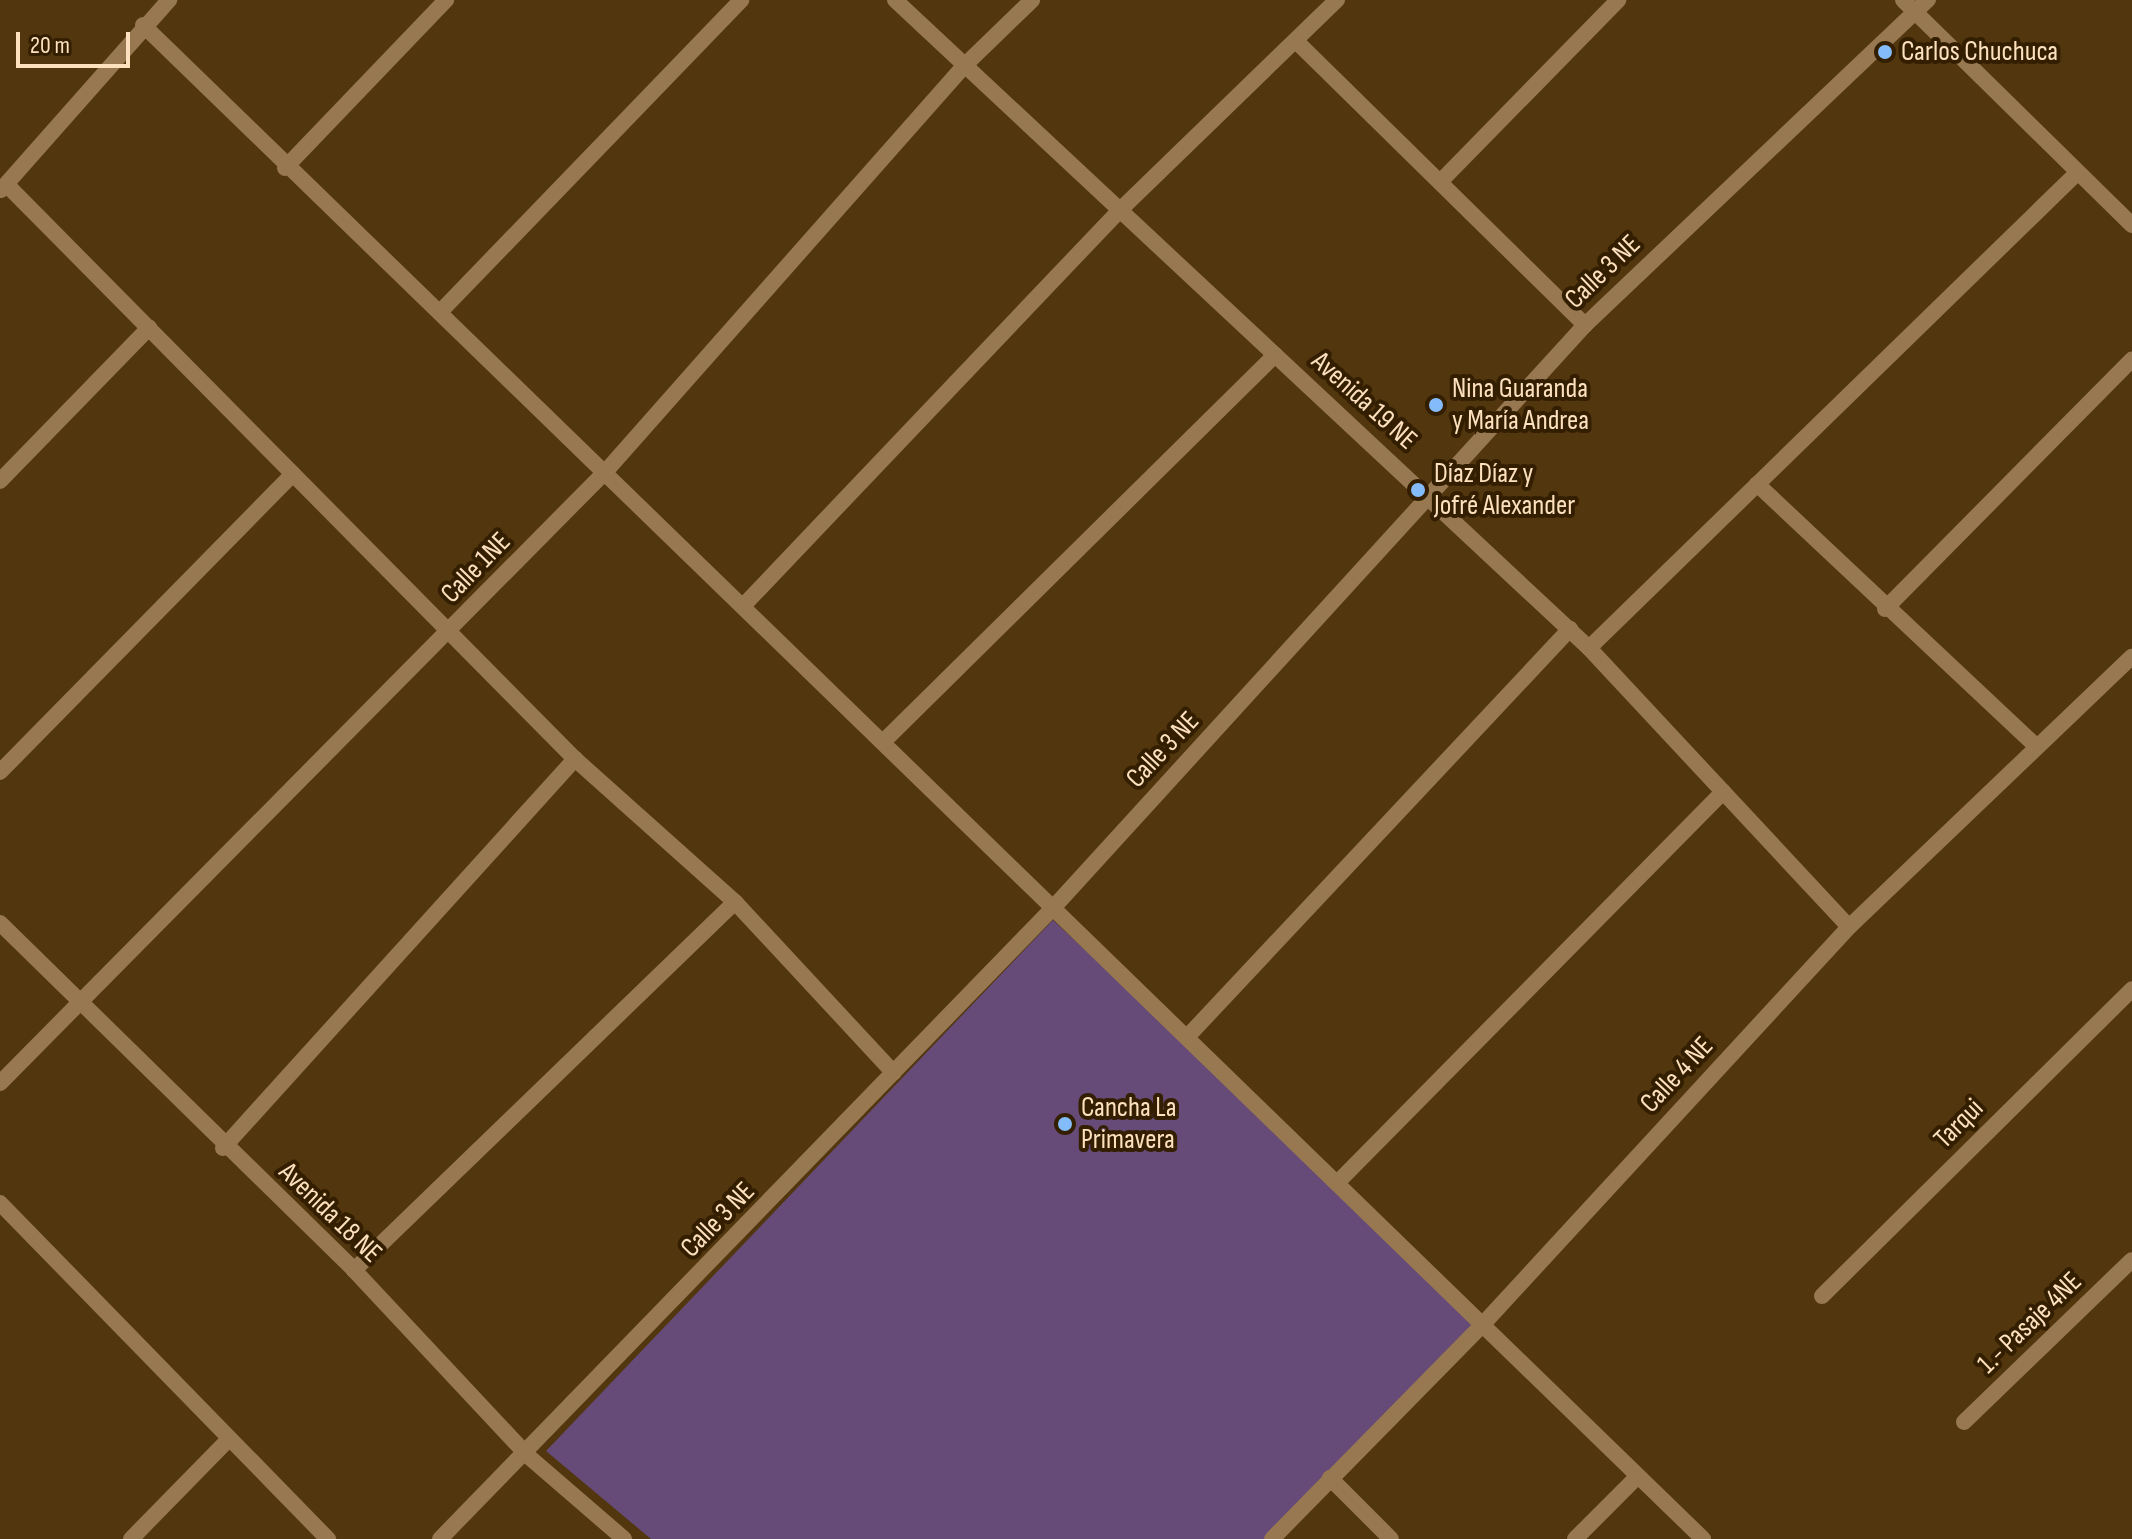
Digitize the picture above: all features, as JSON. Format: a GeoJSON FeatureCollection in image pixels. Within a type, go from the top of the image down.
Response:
{"type":"FeatureCollection","features":[{"type":"Feature","properties":{"kind":"street"},"geometry":{"type":"LineString","coordinates":[[169,0],[143,25],[3,188],[149,328],[575,759],[735,902],[894,1073]]}},
{"type":"Feature","properties":{"kind":"street"},"geometry":{"type":"LineString","coordinates":[[285,168],[446,0]]}},
{"type":"Feature","properties":{"kind":"street"},"geometry":{"type":"LineString","coordinates":[[442,310],[741,0]]}},
{"type":"Feature","properties":{"kind":"street","name":"Avenida 19 NE"},"geometry":{"type":"LineString","coordinates":[[895,0],[1118,212],[1430,496],[1570,629],[1849,927]]}},
{"type":"Feature","properties":{"kind":"street","name":"Calle 1NE"},"geometry":{"type":"LineString","coordinates":[[0,1083],[450,633],[607,470],[964,66],[1032,0]]}},
{"type":"Feature","properties":{"kind":"street"},"geometry":{"type":"LineString","coordinates":[[744,605],[1118,212],[1337,0]]}},
{"type":"Feature","properties":{"kind":"street"},"geometry":{"type":"LineString","coordinates":[[1440,182],[1618,0]]}},
{"type":"Feature","properties":{"kind":"street"},"geometry":{"type":"LineString","coordinates":[[1903,0],[1922,6],[2077,173],[2132,225]]}},
{"type":"Feature","properties":{"kind":"street","name":"Calle 3 NE"},"geometry":{"type":"LineString","coordinates":[[440,1539],[528,1456],[1053,908],[1585,325],[1922,6]]}},
{"type":"Feature","properties":{"kind":"street"},"geometry":{"type":"LineString","coordinates":[[143,25],[285,168],[442,310],[1053,908],[1189,1035],[1485,1322],[1636,1478],[1703,1539]]}},
{"type":"Feature","properties":{"kind":"street"},"geometry":{"type":"LineString","coordinates":[[1297,42],[1585,325]]}},
{"type":"Feature","properties":{"kind":"street"},"geometry":{"type":"LineString","coordinates":[[1589,648],[2077,173]]}},
{"type":"Feature","properties":{"kind":"street"},"geometry":{"type":"LineString","coordinates":[[0,481],[149,328]]}},
{"type":"Feature","properties":{"kind":"street"},"geometry":{"type":"LineString","coordinates":[[883,742],[1275,355]]}},
{"type":"Feature","properties":{"kind":"street"},"geometry":{"type":"LineString","coordinates":[[1885,609],[2132,359]]}},
{"type":"Feature","properties":{"kind":"street"},"geometry":{"type":"LineString","coordinates":[[0,772],[293,474]]}},
{"type":"Feature","properties":{"kind":"street"},"geometry":{"type":"LineString","coordinates":[[1757,484],[1885,609],[2037,747]]}},
{"type":"Feature","properties":{"kind":"street"},"geometry":{"type":"LineString","coordinates":[[1189,1035],[1570,629]]}},
{"type":"Feature","properties":{"kind":"street","name":"Calle 4 NE"},"geometry":{"type":"LineString","coordinates":[[1272,1539],[1485,1322],[1849,927],[2132,657]]}},
{"type":"Feature","properties":{"kind":"street"},"geometry":{"type":"LineString","coordinates":[[223,1148],[575,759]]}},
{"type":"Feature","properties":{"kind":"street"},"geometry":{"type":"LineString","coordinates":[[1339,1181],[1723,792]]}},
{"type":"Feature","properties":{"kind":"street"},"geometry":{"type":"LineString","coordinates":[[354,1270],[735,902]]}},
{"type":"Feature","properties":{"kind":"street","name":"Avenida 18 NE"},"geometry":{"type":"LineString","coordinates":[[0,923],[223,1148],[354,1270],[528,1456],[624,1539]]}},
{"type":"Feature","properties":{"kind":"street","name":"Tarqui"},"geometry":{"type":"LineString","coordinates":[[1822,1296],[2132,989]]}},
{"type":"Feature","properties":{"kind":"street"},"geometry":{"type":"LineString","coordinates":[[0,1203],[328,1539]]}},
{"type":"Feature","properties":{"kind":"street","name":"1.- Pasaje 4NE"},"geometry":{"type":"LineString","coordinates":[[1964,1422],[2132,1260]]}},
{"type":"Feature","properties":{"kind":"street"},"geometry":{"type":"LineString","coordinates":[[131,1539],[229,1439]]}},
{"type":"Feature","properties":{"kind":"street"},"geometry":{"type":"LineString","coordinates":[[1330,1478],[1391,1539]]}},
{"type":"Feature","properties":{"kind":"street"},"geometry":{"type":"LineString","coordinates":[[1575,1539],[1636,1478]]}},
{"type":"Feature","properties":{"kind":"shaded area","name":"Cancha La Primavera"},"geometry":{"type":"Polygon","coordinates":[[[1053,920],[1490,1328],[1271,1539],[651,1539],[546,1451],[1053,920]]]}},
{"type":"Feature","properties":{"kind":"place","name":"Carlos Chuchuca"},"geometry":{"type":"Point","coordinates":[1885,52]}},
{"type":"Feature","properties":{"kind":"place","name":"Nina Guaranda y María Andrea"},"geometry":{"type":"Point","coordinates":[1436,405]}},
{"type":"Feature","properties":{"kind":"place","name":"Díaz Díaz y Jofré Alexander"},"geometry":{"type":"Point","coordinates":[1418,490]}},
{"type":"Feature","properties":{"kind":"place","name":"Cancha La Primavera"},"geometry":{"type":"Point","coordinates":[1065,1124]}}]}
